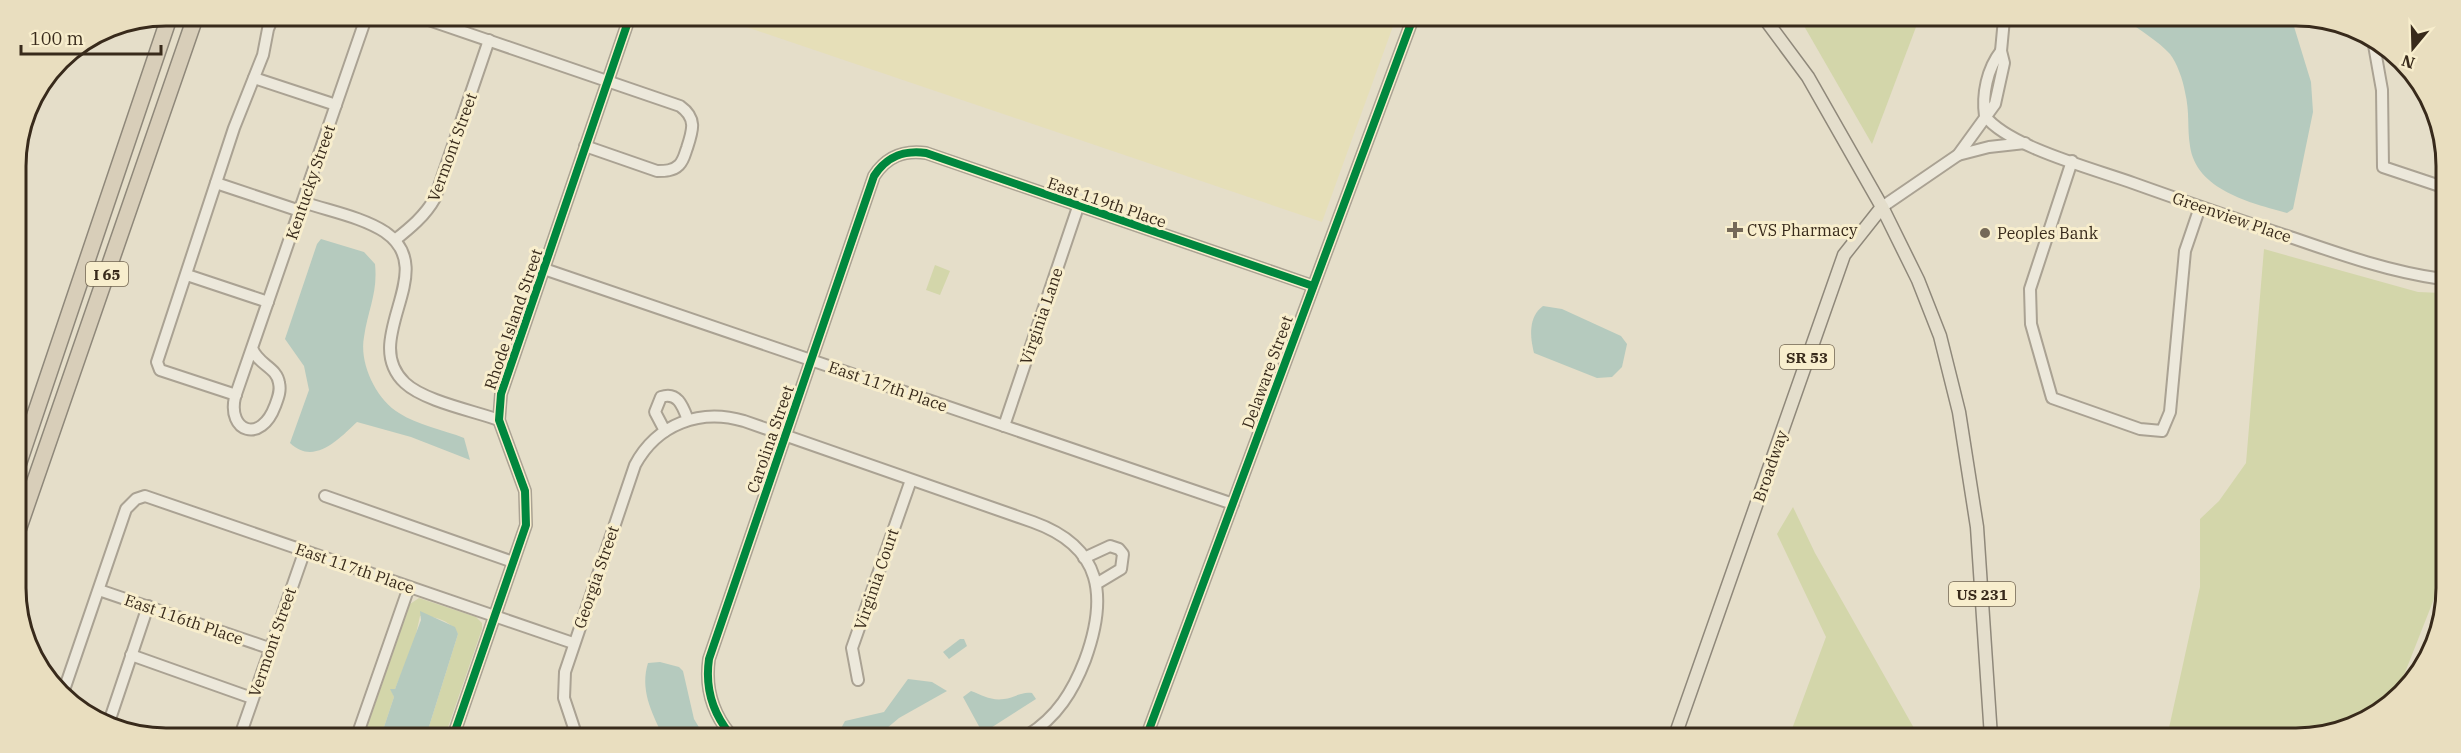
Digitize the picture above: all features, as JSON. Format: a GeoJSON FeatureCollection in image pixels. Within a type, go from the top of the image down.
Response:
{"type":"FeatureCollection","features":[{"type":"Feature","properties":{"kind":"highway","name":"I 65"},"geometry":{"type":"LineString","coordinates":[[26,441],[166,26]]}},
{"type":"Feature","properties":{"kind":"highway","name":"I 65"},"geometry":{"type":"LineString","coordinates":[[26,507],[192,26]]}},
{"type":"Feature","properties":{"kind":"main road","name":"US 231"},"geometry":{"type":"LineString","coordinates":[[1770,26],[1808,77],[1882,207],[1918,280],[1940,336],[1959,412],[1977,527],[1990,727]]}},
{"type":"Feature","properties":{"kind":"main road","name":"Broadway"},"geometry":{"type":"LineString","coordinates":[[1678,727],[1844,255],[1882,207]]}},
{"type":"Feature","properties":{"kind":"street"},"geometry":{"type":"LineString","coordinates":[[236,396],[160,370],[157,362],[271,26]]}},
{"type":"Feature","properties":{"kind":"street","name":"Kentucky Street"},"geometry":{"type":"LineString","coordinates":[[252,348],[256,358],[277,375],[279,381],[280,390],[274,408],[263,428],[247,428],[238,423],[232,411],[252,348],[363,26]]}},
{"type":"Feature","properties":{"kind":"street"},"geometry":{"type":"LineString","coordinates":[[447,26],[680,106],[691,116],[693,130],[682,161],[668,171],[657,171],[585,146]]}},
{"type":"Feature","properties":{"kind":"street","name":"Rhode Island Street"},"geometry":{"type":"LineString","coordinates":[[456,728],[526,525],[527,503],[522,480],[499,420],[501,394],[627,26]]}},
{"type":"Feature","properties":{"kind":"street","name":"Delaware Street"},"geometry":{"type":"LineString","coordinates":[[1150,728],[1410,26]]}},
{"type":"Feature","properties":{"kind":"street"},"geometry":{"type":"LineString","coordinates":[[1882,207],[1958,155],[1985,116],[1983,101],[1992,63],[2001,51],[2003,26]]}},
{"type":"Feature","properties":{"kind":"street","name":"Vermont Street"},"geometry":{"type":"LineString","coordinates":[[394,240],[415,224],[429,209],[435,198],[489,40]]}},
{"type":"Feature","properties":{"kind":"street"},"geometry":{"type":"LineString","coordinates":[[2375,51],[2382,90],[2383,168],[2436,185]]}},
{"type":"Feature","properties":{"kind":"street"},"geometry":{"type":"LineString","coordinates":[[254,78],[336,105]]}},
{"type":"Feature","properties":{"kind":"street","name":"Greenview Place"},"geometry":{"type":"LineString","coordinates":[[1985,116],[1994,128],[2072,161],[2343,255],[2436,278]]}},
{"type":"Feature","properties":{"kind":"street","name":"Greenview Place"},"geometry":{"type":"LineString","coordinates":[[1958,155],[1989,147],[2025,143]]}},
{"type":"Feature","properties":{"kind":"street","name":"East 119th Place"},"geometry":{"type":"LineString","coordinates":[[893,157],[906,152],[926,153],[1313,286]]}},
{"type":"Feature","properties":{"kind":"street","name":"Carolina Street"},"geometry":{"type":"LineString","coordinates":[[726,728],[715,712],[709,694],[709,659],[874,176],[893,157]]}},
{"type":"Feature","properties":{"kind":"street"},"geometry":{"type":"LineString","coordinates":[[2072,161],[2030,289],[2031,324],[2052,398],[2140,429],[2162,431],[2170,412],[2185,251],[2200,207]]}},
{"type":"Feature","properties":{"kind":"street"},"geometry":{"type":"LineString","coordinates":[[216,183],[376,227],[394,240],[405,262],[406,273],[406,284],[389,335],[390,356],[398,375],[406,384],[424,394],[499,420]]}},
{"type":"Feature","properties":{"kind":"street","name":"Virginia Lane"},"geometry":{"type":"LineString","coordinates":[[1004,426],[1078,207]]}},
{"type":"Feature","properties":{"kind":"street","name":"East 117th Place"},"geometry":{"type":"LineString","coordinates":[[544,269],[1233,504]]}},
{"type":"Feature","properties":{"kind":"street"},"geometry":{"type":"LineString","coordinates":[[187,275],[268,302]]}},
{"type":"Feature","properties":{"kind":"street"},"geometry":{"type":"LineString","coordinates":[[665,431],[655,411],[661,397],[670,396],[681,402],[688,420]]}},
{"type":"Feature","properties":{"kind":"street","name":"Georgia Street"},"geometry":{"type":"LineString","coordinates":[[574,728],[564,698],[563,683],[573,644],[636,465],[645,449],[665,431],[688,420],[710,416],[732,418],[785,436]]}},
{"type":"Feature","properties":{"kind":"street"},"geometry":{"type":"LineString","coordinates":[[785,436],[1048,527],[1071,543],[1084,558],[1096,584],[1099,613],[1084,661],[1068,696],[1039,728]]}},
{"type":"Feature","properties":{"kind":"street","name":"Virginia Court"},"geometry":{"type":"LineString","coordinates":[[858,680],[852,648],[911,480]]}},
{"type":"Feature","properties":{"kind":"street"},"geometry":{"type":"LineString","coordinates":[[325,496],[513,562]]}},
{"type":"Feature","properties":{"kind":"street","name":"East 117th Place"},"geometry":{"type":"LineString","coordinates":[[99,590],[126,509],[136,499],[149,497],[573,644]]}},
{"type":"Feature","properties":{"kind":"street"},"geometry":{"type":"LineString","coordinates":[[1084,558],[1110,546],[1119,549],[1123,554],[1121,569],[1096,584]]}},
{"type":"Feature","properties":{"kind":"street","name":"Vermont Street"},"geometry":{"type":"LineString","coordinates":[[243,728],[305,550]]}},
{"type":"Feature","properties":{"kind":"street"},"geometry":{"type":"LineString","coordinates":[[360,728],[409,587]]}},
{"type":"Feature","properties":{"kind":"street"},"geometry":{"type":"LineString","coordinates":[[66,685],[99,590]]}},
{"type":"Feature","properties":{"kind":"street","name":"East 116th Place"},"geometry":{"type":"LineString","coordinates":[[99,590],[270,648]]}},
{"type":"Feature","properties":{"kind":"street"},"geometry":{"type":"LineString","coordinates":[[111,716],[148,606]]}},
{"type":"Feature","properties":{"kind":"street"},"geometry":{"type":"LineString","coordinates":[[131,655],[252,698]]}},
{"type":"Feature","properties":{"kind":"shaded area"},"geometry":{"type":"Polygon","coordinates":[[[744,26],[1393,26],[1322,222],[744,26]]]}},
{"type":"Feature","properties":{"kind":"shaded area"},"geometry":{"type":"Polygon","coordinates":[[[2135,26],[2294,26],[2311,82],[2313,112],[2293,209],[2287,213],[2242,199],[2214,184],[2203,174],[2194,161],[2190,146],[2187,100],[2181,77],[2170,54],[2135,26]]]}},
{"type":"Feature","properties":{"kind":"shaded area"},"geometry":{"type":"Polygon","coordinates":[[[321,239],[364,252],[375,264],[374,292],[363,347],[367,369],[376,390],[391,407],[406,417],[464,438],[470,460],[411,437],[357,422],[326,448],[317,451],[308,452],[290,443],[309,390],[304,366],[285,339],[317,244],[321,239]]]}},
{"type":"Feature","properties":{"kind":"shaded area"},"geometry":{"type":"Polygon","coordinates":[[[1543,306],[1562,309],[1621,336],[1627,344],[1622,367],[1612,377],[1597,378],[1534,353],[1531,328],[1535,316],[1543,306]]]}},
{"type":"Feature","properties":{"kind":"shaded area"},"geometry":{"type":"Polygon","coordinates":[[[420,611],[455,627],[458,634],[429,728],[384,728],[394,697],[390,689],[395,689],[421,620],[420,611]]]}},
{"type":"Feature","properties":{"kind":"shaded area"},"geometry":{"type":"Polygon","coordinates":[[[960,639],[964,639],[967,646],[949,659],[943,652],[960,639]]]}},
{"type":"Feature","properties":{"kind":"shaded area"},"geometry":{"type":"Polygon","coordinates":[[[660,662],[679,667],[683,671],[694,719],[699,728],[659,728],[646,691],[648,663],[660,662]]]}},
{"type":"Feature","properties":{"kind":"shaded area"},"geometry":{"type":"Polygon","coordinates":[[[908,679],[932,682],[947,691],[899,718],[888,728],[841,728],[845,721],[884,712],[908,679]]]}},
{"type":"Feature","properties":{"kind":"shaded area"},"geometry":{"type":"Polygon","coordinates":[[[971,691],[995,699],[1032,693],[1036,699],[991,728],[980,728],[963,697],[971,691]]]}},
{"type":"Feature","properties":{"kind":"green space"},"geometry":{"type":"Polygon","coordinates":[[[1804,26],[1916,26],[1872,144],[1804,26]]]}},
{"type":"Feature","properties":{"kind":"green space"},"geometry":{"type":"Polygon","coordinates":[[[2264,249],[2418,292],[2436,293],[2436,587],[2435,596],[2403,677],[2388,693],[2365,709],[2349,717],[2322,725],[2169,727],[2200,587],[2200,519],[2219,501],[2246,463],[2264,249]]]}},
{"type":"Feature","properties":{"kind":"green space"},"geometry":{"type":"Polygon","coordinates":[[[935,265],[950,271],[940,295],[926,290],[935,265]]]}},
{"type":"Feature","properties":{"kind":"green space"},"geometry":{"type":"Polygon","coordinates":[[[1793,507],[1815,553],[1913,727],[1793,727],[1826,637],[1777,534],[1793,507]]]}},
{"type":"Feature","properties":{"kind":"green space"},"geometry":{"type":"Polygon","coordinates":[[[419,598],[476,617],[482,623],[482,629],[448,728],[429,728],[458,634],[452,626],[437,618],[420,616],[414,643],[395,689],[391,689],[394,697],[384,728],[367,728],[410,604],[419,598]]]}},
{"type":"Feature","properties":{"kind":"cycle path"},"geometry":{"type":"LineString","coordinates":[[456,728],[526,525],[525,491],[499,420],[501,394],[627,26]]}},
{"type":"Feature","properties":{"kind":"cycle path"},"geometry":{"type":"LineString","coordinates":[[1150,728],[1410,26]]}},
{"type":"Feature","properties":{"kind":"cycle path"},"geometry":{"type":"LineString","coordinates":[[725,728],[711,699],[708,679],[709,659],[874,176],[890,159],[903,154],[926,153],[1313,286]]}},
{"type":"Feature","properties":{"kind":"place","name":"CVS Pharmacy"},"geometry":{"type":"Point","coordinates":[1735,230]}},
{"type":"Feature","properties":{"kind":"place","name":"Peoples Bank"},"geometry":{"type":"Point","coordinates":[1985,233]}}]}
